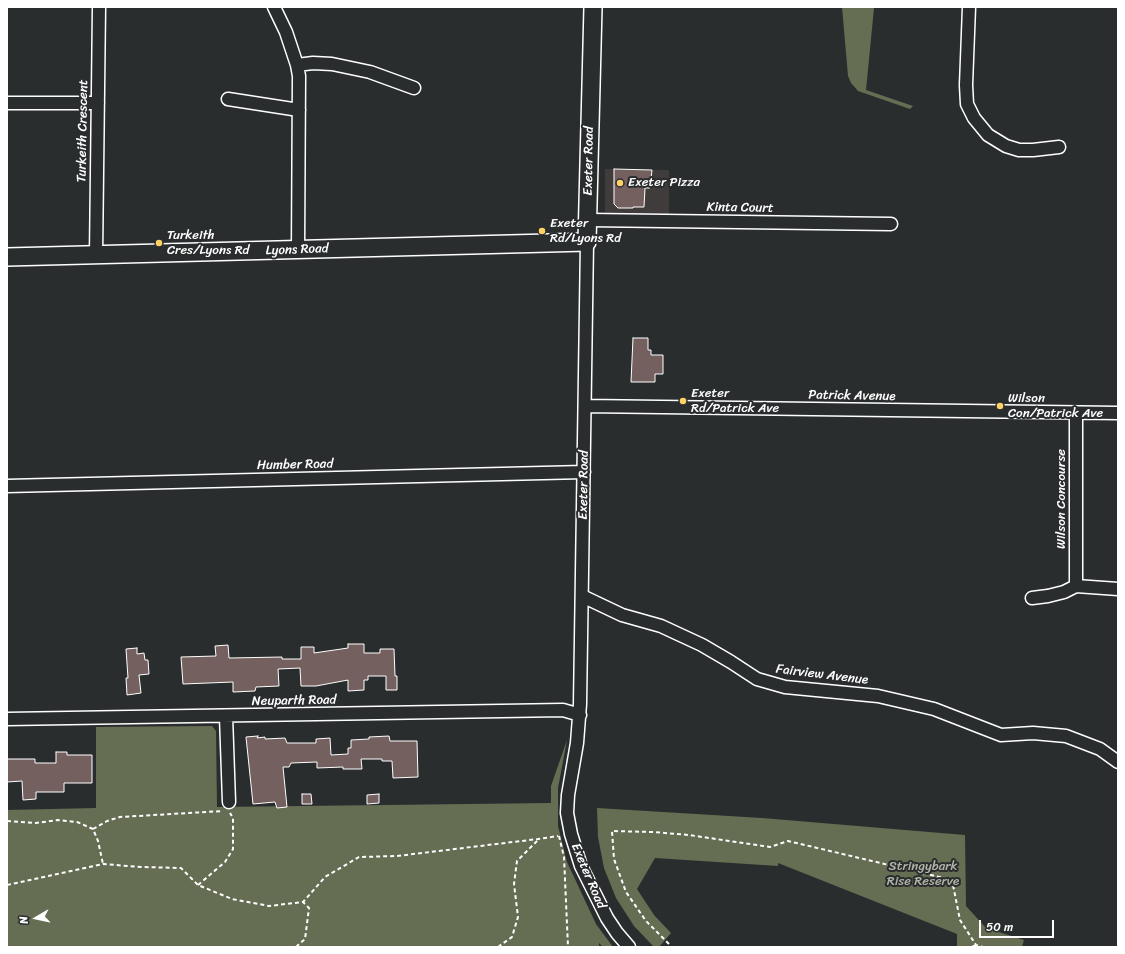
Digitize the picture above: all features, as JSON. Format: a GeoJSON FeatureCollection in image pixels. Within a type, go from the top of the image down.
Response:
{"type":"FeatureCollection","features":[{"type":"Feature","properties":{"kind":"main road","name":"Exeter Road"},"geometry":{"type":"LineString","coordinates":[[587,242],[593,7]]}},
{"type":"Feature","properties":{"kind":"main road","name":"Lyons Road"},"geometry":{"type":"LineString","coordinates":[[7,258],[587,242]]}},
{"type":"Feature","properties":{"kind":"street","name":"Turkeith Crescent"},"geometry":{"type":"LineString","coordinates":[[96,255],[99,7]]}},
{"type":"Feature","properties":{"kind":"street"},"geometry":{"type":"LineString","coordinates":[[274,7],[286,32],[299,76],[298,250]]}},
{"type":"Feature","properties":{"kind":"street"},"geometry":{"type":"LineString","coordinates":[[969,7],[966,85],[968,104],[974,118],[988,135],[1006,146],[1019,150],[1059,147]]}},
{"type":"Feature","properties":{"kind":"street"},"geometry":{"type":"LineString","coordinates":[[297,65],[313,63],[348,67],[370,72],[414,88]]}},
{"type":"Feature","properties":{"kind":"street"},"geometry":{"type":"LineString","coordinates":[[228,99],[299,110]]}},
{"type":"Feature","properties":{"kind":"street"},"geometry":{"type":"LineString","coordinates":[[7,103],[98,103]]}},
{"type":"Feature","properties":{"kind":"street","name":"Kinta Court"},"geometry":{"type":"LineString","coordinates":[[588,220],[891,224]]}},
{"type":"Feature","properties":{"kind":"street","name":"Exeter Road"},"geometry":{"type":"LineString","coordinates":[[587,242],[580,715],[568,795],[567,813],[571,834],[581,866],[593,892],[616,933],[629,947]]}},
{"type":"Feature","properties":{"kind":"street","name":"Patrick Avenue"},"geometry":{"type":"LineString","coordinates":[[585,406],[1118,413]]}},
{"type":"Feature","properties":{"kind":"street","name":"Wilson Concourse"},"geometry":{"type":"LineString","coordinates":[[1076,413],[1076,586]]}},
{"type":"Feature","properties":{"kind":"street","name":"Humber Road"},"geometry":{"type":"LineString","coordinates":[[7,486],[584,472]]}},
{"type":"Feature","properties":{"kind":"street"},"geometry":{"type":"LineString","coordinates":[[1032,598],[1064,592],[1076,586],[1118,589]]}},
{"type":"Feature","properties":{"kind":"street","name":"Fairview Avenue"},"geometry":{"type":"LineString","coordinates":[[582,596],[622,615],[661,626],[702,645],[757,679],[785,687],[878,696],[934,709],[1001,735],[1033,733],[1066,736],[1100,749],[1118,762]]}},
{"type":"Feature","properties":{"kind":"street","name":"Neuparth Road"},"geometry":{"type":"LineString","coordinates":[[7,719],[557,710],[563,710],[580,715]]}},
{"type":"Feature","properties":{"kind":"street"},"geometry":{"type":"LineString","coordinates":[[226,716],[229,802]]}},
{"type":"Feature","properties":{"kind":"path"},"geometry":{"type":"LineString","coordinates":[[93,829],[108,821],[120,817],[229,810],[233,818],[234,849],[225,862],[198,885]]}},
{"type":"Feature","properties":{"kind":"path"},"geometry":{"type":"LineString","coordinates":[[7,821],[36,823],[58,820],[77,822],[93,829],[98,841],[103,864]]}},
{"type":"Feature","properties":{"kind":"path"},"geometry":{"type":"LineString","coordinates":[[669,944],[646,921],[626,892],[614,859],[612,831],[689,835],[770,847],[788,841],[952,880],[960,920],[976,945],[983,947]]}},
{"type":"Feature","properties":{"kind":"path"},"geometry":{"type":"LineString","coordinates":[[7,885],[103,864],[181,868],[198,885],[232,899],[269,906],[303,902],[325,877],[359,858],[397,856],[571,834]]}},
{"type":"Feature","properties":{"kind":"path"},"geometry":{"type":"LineString","coordinates":[[558,836],[564,857],[568,947]]}},
{"type":"Feature","properties":{"kind":"path"},"geometry":{"type":"LineString","coordinates":[[498,947],[512,937],[518,917],[514,884],[517,861],[538,839]]}},
{"type":"Feature","properties":{"kind":"path"},"geometry":{"type":"LineString","coordinates":[[296,947],[305,939],[309,908],[303,902]]}},
{"type":"Feature","properties":{"kind":"path"},"geometry":{"type":"LineString","coordinates":[[972,947],[976,945]]}},
{"type":"Feature","properties":{"kind":"shaded area"},"geometry":{"type":"Polygon","coordinates":[[[605,169],[669,170],[669,215],[605,214],[605,169]]]}},
{"type":"Feature","properties":{"kind":"green space"},"geometry":{"type":"Polygon","coordinates":[[[842,7],[874,8],[866,90],[913,106],[910,109],[858,91],[851,83],[848,76],[842,7]]]}},
{"type":"Feature","properties":{"kind":"green space"},"geometry":{"type":"Polygon","coordinates":[[[212,726],[216,731],[217,807],[551,803],[551,786],[567,740],[558,788],[558,826],[567,862],[596,924],[613,947],[603,947],[599,943],[599,947],[7,947],[7,810],[96,808],[96,727],[212,726]]]}},
{"type":"Feature","properties":{"kind":"green space","name":"Stringybark Rise Reserve"},"geometry":{"type":"Polygon","coordinates":[[[597,808],[762,818],[965,835],[966,906],[986,928],[1024,940],[1022,947],[957,947],[957,934],[778,863],[778,866],[655,858],[637,889],[654,915],[671,933],[659,947],[654,947],[634,926],[616,898],[604,868],[598,837],[597,808]]]}},
{"type":"Feature","properties":{"kind":"building"},"geometry":{"type":"Polygon","coordinates":[[[614,169],[652,170],[650,188],[645,188],[644,207],[618,208],[614,204],[614,169]]]}},
{"type":"Feature","properties":{"kind":"building"},"geometry":{"type":"Polygon","coordinates":[[[633,338],[648,338],[648,350],[651,350],[651,355],[663,355],[663,374],[655,374],[655,382],[631,382],[633,338]]]}},
{"type":"Feature","properties":{"kind":"building"},"geometry":{"type":"Polygon","coordinates":[[[348,644],[364,644],[364,653],[380,653],[380,649],[394,649],[397,690],[386,690],[386,676],[368,676],[368,680],[364,680],[364,690],[348,691],[348,680],[316,686],[301,686],[300,668],[278,669],[279,686],[256,687],[255,691],[233,692],[233,682],[183,684],[181,657],[216,656],[215,646],[228,645],[229,658],[282,657],[282,659],[301,659],[301,647],[314,647],[314,653],[348,648],[348,644]]]}},
{"type":"Feature","properties":{"kind":"building"},"geometry":{"type":"Polygon","coordinates":[[[137,648],[137,654],[144,653],[145,660],[148,660],[149,674],[139,675],[141,693],[127,695],[126,678],[128,678],[126,649],[137,648]]]}},
{"type":"Feature","properties":{"kind":"building"},"geometry":{"type":"Polygon","coordinates":[[[258,736],[257,738],[265,737],[265,739],[285,738],[287,743],[316,743],[316,739],[330,738],[331,755],[348,754],[348,748],[351,748],[351,740],[369,739],[369,737],[389,736],[390,741],[417,741],[418,777],[393,778],[392,761],[382,761],[382,759],[361,759],[362,769],[343,769],[343,767],[317,768],[317,762],[291,763],[289,767],[283,767],[287,807],[277,808],[275,802],[253,804],[246,737],[258,736]]]}},
{"type":"Feature","properties":{"kind":"building"},"geometry":{"type":"Polygon","coordinates":[[[56,752],[67,752],[67,755],[92,755],[92,783],[64,783],[64,792],[36,792],[36,799],[23,800],[22,781],[7,782],[7,759],[35,759],[35,763],[56,763],[56,752]]]}},
{"type":"Feature","properties":{"kind":"building"},"geometry":{"type":"Polygon","coordinates":[[[302,794],[311,794],[312,804],[302,804],[302,794]]]}},
{"type":"Feature","properties":{"kind":"building"},"geometry":{"type":"Polygon","coordinates":[[[379,794],[379,803],[367,804],[367,795],[379,794]]]}},
{"type":"Feature","properties":{"kind":"place","name":"Exeter Pizza"},"geometry":{"type":"Point","coordinates":[620,183]}},
{"type":"Feature","properties":{"kind":"place","name":"Exeter Rd/Lyons Rd"},"geometry":{"type":"Point","coordinates":[542,231]}},
{"type":"Feature","properties":{"kind":"place","name":"Turkeith Cres/Lyons Rd"},"geometry":{"type":"Point","coordinates":[159,243]}},
{"type":"Feature","properties":{"kind":"place","name":"Exeter Rd/Patrick Ave"},"geometry":{"type":"Point","coordinates":[683,401]}},
{"type":"Feature","properties":{"kind":"place","name":"Wilson Con/Patrick Ave"},"geometry":{"type":"Point","coordinates":[1000,406]}}]}
